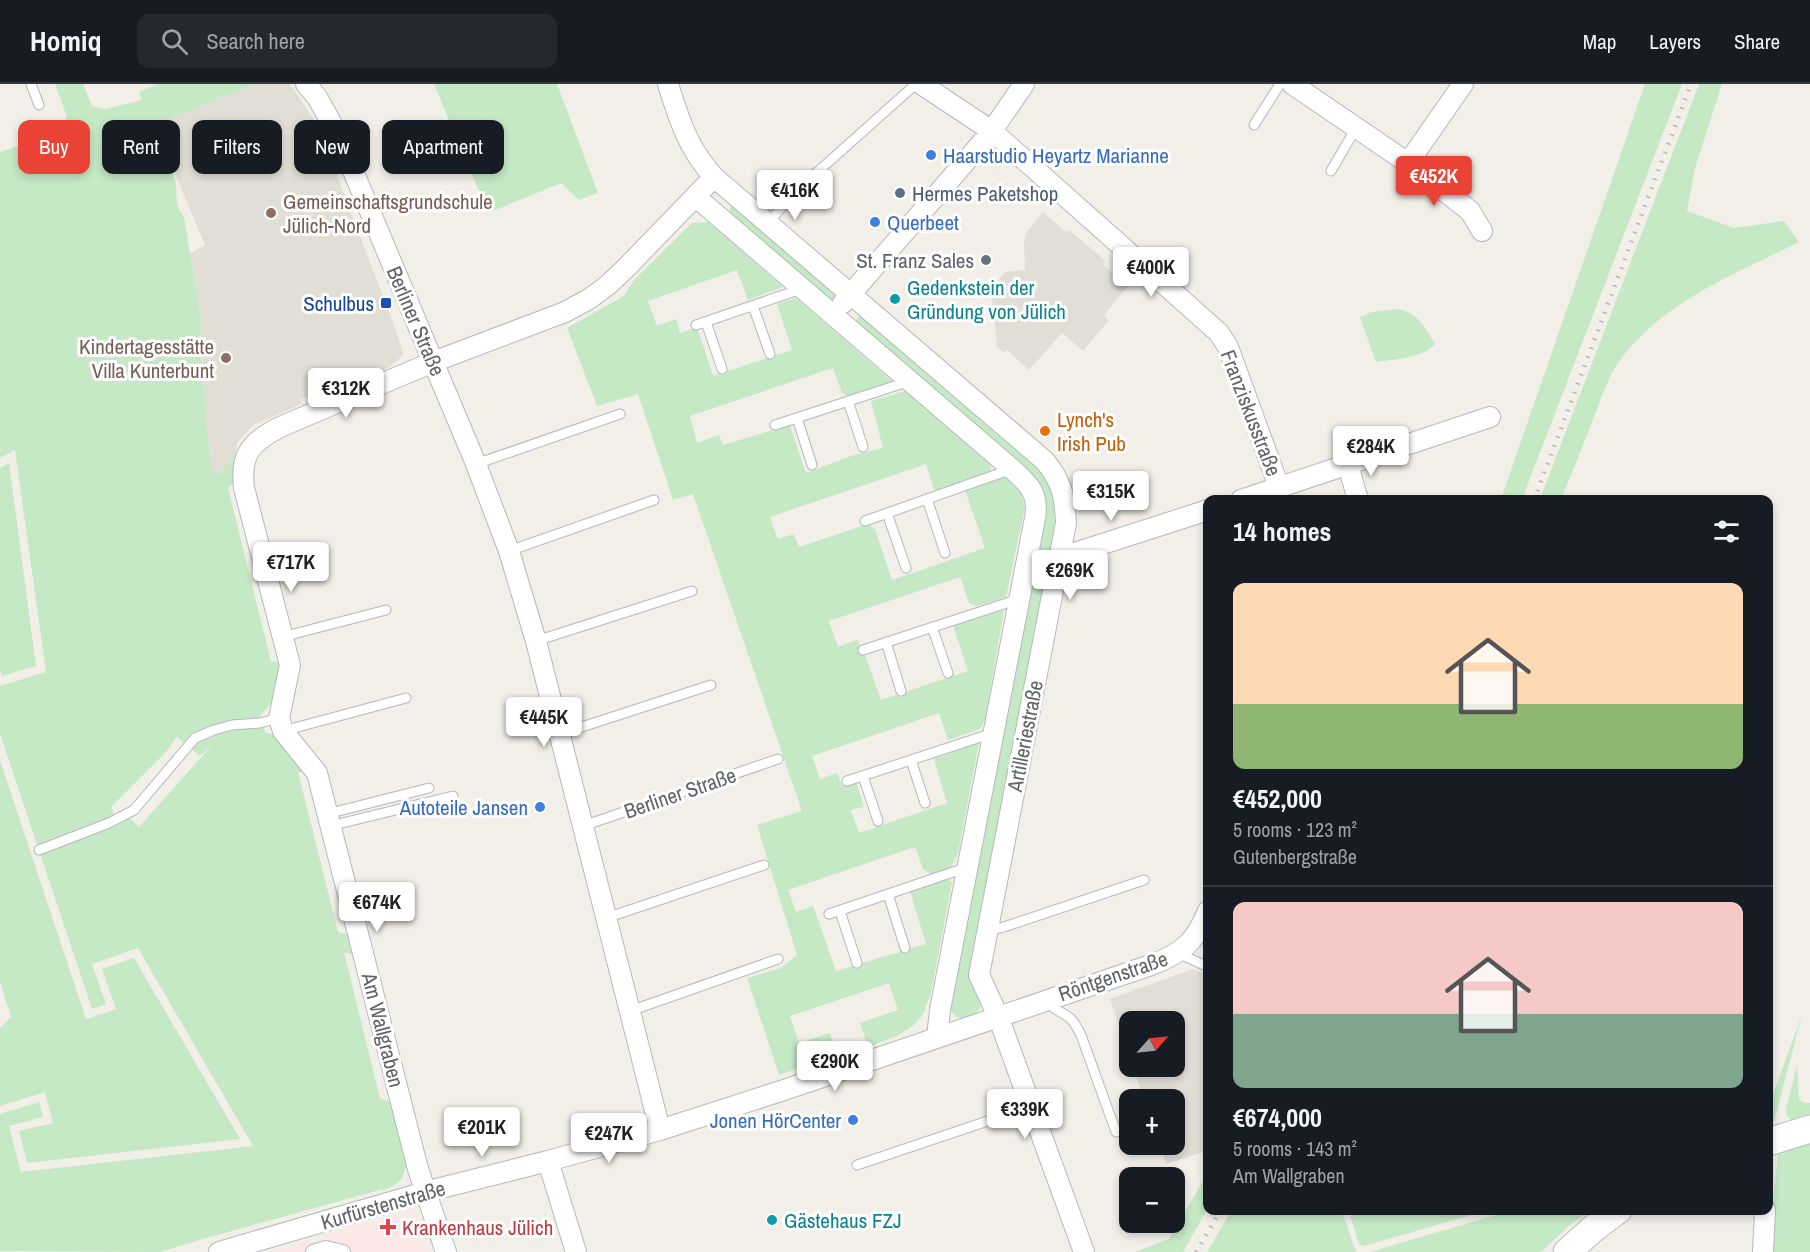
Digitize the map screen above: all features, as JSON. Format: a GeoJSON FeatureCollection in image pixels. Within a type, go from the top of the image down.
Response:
{"type":"FeatureCollection","features":[{"type":"Feature","properties":{"kind":"main road"},"geometry":{"type":"LineString","coordinates":[[1773,1140],[1810,1129]]}},
{"type":"Feature","properties":{"kind":"main road"},"geometry":{"type":"LineString","coordinates":[[1567,1252],[1611,1215]]}},
{"type":"Feature","properties":{"kind":"street","name":"Berliner Straße"},"geometry":{"type":"LineString","coordinates":[[306,84],[317,97],[338,135],[476,464],[509,551],[536,641],[660,1130]]}},
{"type":"Feature","properties":{"kind":"street","name":"Artilleriestraße"},"geometry":{"type":"LineString","coordinates":[[668,84],[684,133],[699,161],[714,177],[1045,461],[1055,473],[1061,487],[1066,523],[1060,559],[979,975],[998,1016],[1084,1252]]}},
{"type":"Feature","properties":{"kind":"street","name":"Franziskusstraße"},"geometry":{"type":"LineString","coordinates":[[921,84],[992,131],[1219,333],[1228,347],[1279,487]]}},
{"type":"Feature","properties":{"kind":"street"},"geometry":{"type":"LineString","coordinates":[[834,315],[992,131],[1024,84]]}},
{"type":"Feature","properties":{"kind":"street"},"geometry":{"type":"LineString","coordinates":[[1292,84],[1408,163],[1470,212],[1482,231]]}},
{"type":"Feature","properties":{"kind":"street"},"geometry":{"type":"LineString","coordinates":[[1408,163],[1463,84]]}},
{"type":"Feature","properties":{"kind":"street"},"geometry":{"type":"LineString","coordinates":[[281,725],[290,666],[244,488],[243,464],[258,440],[280,427],[434,362],[565,312],[588,299],[621,273],[714,177]]}},
{"type":"Feature","properties":{"kind":"street","name":"Artilleriestraße"},"geometry":{"type":"LineString","coordinates":[[696,197],[1012,470],[1030,487],[1035,496],[1037,507],[940,1010],[937,1037]]}},
{"type":"Feature","properties":{"kind":"street"},"geometry":{"type":"LineString","coordinates":[[1256,495],[1490,417]]}},
{"type":"Feature","properties":{"kind":"street"},"geometry":{"type":"LineString","coordinates":[[1348,465],[1357,495]]}},
{"type":"Feature","properties":{"kind":"street"},"geometry":{"type":"LineString","coordinates":[[1025,569],[1203,512]]}},
{"type":"Feature","properties":{"kind":"street","name":"Am Wallgraben"},"geometry":{"type":"LineString","coordinates":[[281,725],[317,773],[418,1168],[446,1252]]}},
{"type":"Feature","properties":{"kind":"street","name":"Röntgenstraße"},"geometry":{"type":"LineString","coordinates":[[660,1130],[1151,965],[1178,953],[1194,939],[1203,921]]}},
{"type":"Feature","properties":{"kind":"street","name":"Kurfürstenstraße"},"geometry":{"type":"LineString","coordinates":[[219,1252],[425,1192],[660,1130]]}},
{"type":"Feature","properties":{"kind":"street"},"geometry":{"type":"LineString","coordinates":[[548,1161],[576,1252]]}},
{"type":"Feature","properties":{"kind":"street"},"geometry":{"type":"LineString","coordinates":[[1763,1252],[1765,1215]]}},
{"type":"Feature","properties":{"kind":"street"},"geometry":{"type":"LineString","coordinates":[[313,1252],[326,1248],[343,1252]]}},
{"type":"Feature","properties":{"kind":"lane"},"geometry":{"type":"LineString","coordinates":[[31,84],[39,105]]}},
{"type":"Feature","properties":{"kind":"lane"},"geometry":{"type":"LineString","coordinates":[[768,223],[796,191],[915,84]]}},
{"type":"Feature","properties":{"kind":"lane"},"geometry":{"type":"LineString","coordinates":[[1254,125],[1280,84]]}},
{"type":"Feature","properties":{"kind":"lane"},"geometry":{"type":"LineString","coordinates":[[1331,171],[1356,128]]}},
{"type":"Feature","properties":{"kind":"lane"},"geometry":{"type":"LineString","coordinates":[[696,325],[803,288]]}},
{"type":"Feature","properties":{"kind":"lane"},"geometry":{"type":"LineString","coordinates":[[753,306],[770,354]]}},
{"type":"Feature","properties":{"kind":"lane"},"geometry":{"type":"LineString","coordinates":[[706,322],[722,369]]}},
{"type":"Feature","properties":{"kind":"lane"},"geometry":{"type":"LineString","coordinates":[[775,425],[910,381]]}},
{"type":"Feature","properties":{"kind":"lane"},"geometry":{"type":"LineString","coordinates":[[848,401],[863,447]]}},
{"type":"Feature","properties":{"kind":"lane"},"geometry":{"type":"LineString","coordinates":[[476,464],[620,414]]}},
{"type":"Feature","properties":{"kind":"lane"},"geometry":{"type":"LineString","coordinates":[[796,418],[812,465]]}},
{"type":"Feature","properties":{"kind":"lane"},"geometry":{"type":"LineString","coordinates":[[865,521],[1012,470]]}},
{"type":"Feature","properties":{"kind":"lane"},"geometry":{"type":"LineString","coordinates":[[927,499],[945,553]]}},
{"type":"Feature","properties":{"kind":"lane"},"geometry":{"type":"LineString","coordinates":[[509,551],[654,500]]}},
{"type":"Feature","properties":{"kind":"lane"},"geometry":{"type":"LineString","coordinates":[[887,513],[906,568]]}},
{"type":"Feature","properties":{"kind":"lane"},"geometry":{"type":"LineString","coordinates":[[536,641],[692,591]]}},
{"type":"Feature","properties":{"kind":"lane"},"geometry":{"type":"LineString","coordinates":[[863,650],[1020,599]]}},
{"type":"Feature","properties":{"kind":"lane"},"geometry":{"type":"LineString","coordinates":[[282,637],[386,610]]}},
{"type":"Feature","properties":{"kind":"lane"},"geometry":{"type":"LineString","coordinates":[[932,627],[948,673]]}},
{"type":"Feature","properties":{"kind":"lane"},"geometry":{"type":"LineString","coordinates":[[886,642],[902,691]]}},
{"type":"Feature","properties":{"kind":"lane"},"geometry":{"type":"LineString","coordinates":[[560,734],[711,685]]}},
{"type":"Feature","properties":{"kind":"lane"},"geometry":{"type":"LineString","coordinates":[[39,850],[110,823],[134,810],[195,738],[214,729],[260,723],[281,725],[406,698]]}},
{"type":"Feature","properties":{"kind":"lane"},"geometry":{"type":"LineString","coordinates":[[847,781],[993,733]]}},
{"type":"Feature","properties":{"kind":"lane","name":"Berliner Straße"},"geometry":{"type":"LineString","coordinates":[[583,826],[778,759]]}},
{"type":"Feature","properties":{"kind":"lane"},"geometry":{"type":"LineString","coordinates":[[911,760],[925,803]]}},
{"type":"Feature","properties":{"kind":"lane"},"geometry":{"type":"LineString","coordinates":[[863,776],[878,821]]}},
{"type":"Feature","properties":{"kind":"lane"},"geometry":{"type":"LineString","coordinates":[[329,820],[429,788]]}},
{"type":"Feature","properties":{"kind":"lane"},"geometry":{"type":"LineString","coordinates":[[329,820],[453,796]]}},
{"type":"Feature","properties":{"kind":"lane"},"geometry":{"type":"LineString","coordinates":[[606,918],[764,865]]}},
{"type":"Feature","properties":{"kind":"lane"},"geometry":{"type":"LineString","coordinates":[[829,914],[968,867]]}},
{"type":"Feature","properties":{"kind":"lane"},"geometry":{"type":"LineString","coordinates":[[988,930],[1004,927],[1144,880]]}},
{"type":"Feature","properties":{"kind":"lane"},"geometry":{"type":"LineString","coordinates":[[888,894],[905,948]]}},
{"type":"Feature","properties":{"kind":"lane"},"geometry":{"type":"LineString","coordinates":[[840,911],[857,963]]}},
{"type":"Feature","properties":{"kind":"lane"},"geometry":{"type":"LineString","coordinates":[[1178,953],[1203,965]]}},
{"type":"Feature","properties":{"kind":"lane"},"geometry":{"type":"LineString","coordinates":[[630,1011],[778,959]]}},
{"type":"Feature","properties":{"kind":"lane"},"geometry":{"type":"LineString","coordinates":[[1047,999],[1051,1006],[1074,1023],[1081,1035],[1116,1132]]}},
{"type":"Feature","properties":{"kind":"lane"},"geometry":{"type":"LineString","coordinates":[[857,1164],[1032,1106]]}},
{"type":"Feature","properties":{"kind":"shaded area","name":"Gemeinschaftsgrundschule Jülich-Nord"},"geometry":{"type":"Polygon","coordinates":[[[254,84],[290,84],[314,120],[294,120],[294,174],[336,174],[403,354],[388,368],[300,399],[302,404],[253,425],[238,442],[234,461],[232,459],[219,475],[211,469],[199,340],[202,325],[190,254],[205,245],[175,174],[180,174],[180,120],[167,120],[254,84]]]}},
{"type":"Feature","properties":{"kind":"shaded area"},"geometry":{"type":"Polygon","coordinates":[[[1043,212],[1106,261],[1103,265],[1128,286],[1104,315],[1109,320],[1083,351],[1062,333],[1029,370],[1007,350],[1004,353],[997,347],[991,288],[1005,272],[1025,270],[1026,233],[1043,212]]]}},
{"type":"Feature","properties":{"kind":"shaded area"},"geometry":{"type":"Polygon","coordinates":[[[1193,969],[1203,973],[1203,1152],[1166,1164],[1163,1155],[1185,1155],[1185,1089],[1141,1089],[1136,1077],[1185,1077],[1185,1011],[1119,1011],[1119,1026],[1110,999],[1193,969]]]}},
{"type":"Feature","properties":{"kind":"shaded area","name":"Krankenhaus Jülich"},"geometry":{"type":"Polygon","coordinates":[[[415,1210],[429,1252],[270,1252],[415,1210]]]}},
{"type":"Feature","properties":{"kind":"green space"},"geometry":{"type":"Polygon","coordinates":[[[55,84],[83,84],[92,106],[106,109],[142,100],[139,92],[158,84],[254,84],[167,120],[102,120],[102,174],[173,174],[176,182],[177,201],[184,217],[202,326],[199,340],[211,469],[219,475],[232,459],[237,468],[237,479],[228,488],[271,661],[283,663],[274,698],[260,715],[265,732],[273,734],[308,772],[298,772],[338,932],[352,936],[356,955],[344,952],[380,1098],[394,1103],[411,1166],[405,1168],[403,1177],[398,1182],[383,1191],[383,1189],[160,1252],[0,1251],[0,1114],[39,1102],[43,1117],[9,1126],[21,1172],[253,1146],[138,948],[92,964],[106,1004],[92,1009],[0,734],[0,686],[46,672],[15,450],[0,458],[0,152],[18,146],[18,174],[90,174],[90,120],[65,120],[67,117],[55,84]],[[177,737],[165,753],[111,807],[114,814],[107,819],[113,828],[130,818],[139,827],[213,744],[200,756],[177,737]]]}},
{"type":"Feature","properties":{"kind":"green space"},"geometry":{"type":"Polygon","coordinates":[[[434,84],[557,84],[598,193],[579,200],[561,183],[488,213],[472,174],[504,174],[504,120],[449,120],[434,84]]]}},
{"type":"Feature","properties":{"kind":"green space"},"geometry":{"type":"Polygon","coordinates":[[[1645,84],[1682,84],[1524,495],[1502,495],[1645,84]]]}},
{"type":"Feature","properties":{"kind":"green space"},"geometry":{"type":"Polygon","coordinates":[[[1699,84],[1722,84],[1695,168],[1687,211],[1734,228],[1784,221],[1799,242],[1702,291],[1679,305],[1638,339],[1620,360],[1609,379],[1563,495],[1542,495],[1699,84]]]}},
{"type":"Feature","properties":{"kind":"green space"},"geometry":{"type":"Polygon","coordinates":[[[734,205],[838,292],[836,298],[828,301],[730,216],[730,208],[734,205]]]}},
{"type":"Feature","properties":{"kind":"green space"},"geometry":{"type":"Polygon","coordinates":[[[708,222],[783,287],[748,300],[737,270],[648,301],[657,326],[676,319],[680,333],[697,327],[713,376],[792,350],[777,304],[796,298],[892,381],[848,396],[842,393],[833,368],[690,416],[697,443],[719,435],[723,445],[790,425],[806,473],[851,456],[883,448],[871,401],[905,391],[991,467],[990,472],[935,492],[926,464],[770,517],[778,539],[794,534],[799,547],[868,524],[875,529],[892,580],[985,548],[965,490],[1004,476],[1021,494],[1025,507],[1006,597],[977,606],[969,603],[960,577],[829,621],[838,647],[857,640],[865,655],[881,700],[968,671],[953,625],[1004,610],[985,720],[980,729],[948,740],[939,713],[812,756],[820,779],[837,773],[842,786],[856,781],[864,807],[851,810],[859,833],[947,803],[934,759],[979,743],[958,853],[950,869],[932,875],[923,869],[915,847],[788,890],[796,912],[813,906],[836,971],[926,944],[910,891],[948,879],[952,882],[931,993],[923,1014],[913,1026],[897,1036],[868,1047],[860,1023],[898,1010],[889,983],[790,1016],[799,1043],[830,1033],[836,1055],[779,1075],[747,978],[781,968],[797,955],[757,825],[802,811],[693,494],[673,500],[638,394],[597,406],[567,328],[624,296],[635,279],[692,223],[708,222]]]}},
{"type":"Feature","properties":{"kind":"green space"},"geometry":{"type":"Polygon","coordinates":[[[1398,309],[1412,314],[1435,344],[1423,353],[1376,362],[1360,317],[1372,312],[1398,309]]]}},
{"type":"Feature","properties":{"kind":"green space"},"geometry":{"type":"Polygon","coordinates":[[[864,313],[1042,470],[1053,489],[1056,507],[1055,526],[1049,552],[1037,550],[1042,508],[856,325],[858,318],[864,313]]]}},
{"type":"Feature","properties":{"kind":"green space"},"geometry":{"type":"Polygon","coordinates":[[[9,463],[36,666],[2,676],[0,669],[0,468],[9,463]]]}},
{"type":"Feature","properties":{"kind":"green space"},"geometry":{"type":"Polygon","coordinates":[[[1041,573],[1046,579],[973,966],[982,1004],[972,1016],[958,1018],[952,1012],[949,1002],[1030,577],[1041,573]]]}},
{"type":"Feature","properties":{"kind":"green space"},"geometry":{"type":"Polygon","coordinates":[[[0,760],[86,1019],[116,1009],[102,969],[134,958],[240,1139],[27,1163],[19,1131],[53,1123],[45,1092],[0,1106],[0,1028],[11,1017],[0,981],[0,760]]]}},
{"type":"Feature","properties":{"kind":"green space"},"geometry":{"type":"Polygon","coordinates":[[[1802,1015],[1773,1123],[1773,1094],[1802,1015]]]}},
{"type":"Feature","properties":{"kind":"green space"},"geometry":{"type":"Polygon","coordinates":[[[1797,1066],[1799,1099],[1804,1103],[1810,1103],[1810,1114],[1791,1120],[1787,1116],[1786,1109],[1797,1066]]]}},
{"type":"Feature","properties":{"kind":"green space"},"geometry":{"type":"Polygon","coordinates":[[[1810,1142],[1810,1252],[1769,1252],[1778,1152],[1810,1142]]]}},
{"type":"Feature","properties":{"kind":"green space"},"geometry":{"type":"Polygon","coordinates":[[[1203,1181],[1204,1215],[1183,1252],[1135,1252],[1169,1239],[1173,1233],[1185,1233],[1185,1212],[1203,1181]]]}},
{"type":"Feature","properties":{"kind":"green space"},"geometry":{"type":"Polygon","coordinates":[[[1229,1215],[1343,1215],[1357,1252],[1207,1252],[1229,1215]]]}},
{"type":"Feature","properties":{"kind":"green space"},"geometry":{"type":"Polygon","coordinates":[[[1350,1215],[1471,1215],[1364,1246],[1359,1244],[1350,1215]]]}},
{"type":"Feature","properties":{"kind":"green space"},"geometry":{"type":"Polygon","coordinates":[[[1496,1215],[1584,1215],[1541,1252],[1370,1252],[1496,1215]]]}},
{"type":"Feature","properties":{"kind":"railway"},"geometry":{"type":"LineString","coordinates":[[1536,495],[1691,84]]}},
{"type":"Feature","properties":{"kind":"railway"},"geometry":{"type":"LineString","coordinates":[[1196,1252],[1218,1215]]}},
{"type":"Feature","properties":{"kind":"place","name":"Haarstudio Heyartz Marianne"},"geometry":{"type":"Point","coordinates":[931,155]}},
{"type":"Feature","properties":{"kind":"place","name":"Hermes Paketshop"},"geometry":{"type":"Point","coordinates":[900,193]}},
{"type":"Feature","properties":{"kind":"place","name":"Gemeinschaftsgrundschule Jülich-Nord"},"geometry":{"type":"Point","coordinates":[271,213]}},
{"type":"Feature","properties":{"kind":"place","name":"Querbeet"},"geometry":{"type":"Point","coordinates":[875,222]}},
{"type":"Feature","properties":{"kind":"place","name":"St. Franz Sales"},"geometry":{"type":"Point","coordinates":[986,260]}},
{"type":"Feature","properties":{"kind":"place","name":"Gedenkstein der Gründung von Jülich"},"geometry":{"type":"Point","coordinates":[895,299]}},
{"type":"Feature","properties":{"kind":"place","name":"Schulbus"},"geometry":{"type":"Point","coordinates":[386,303]}},
{"type":"Feature","properties":{"kind":"place","name":"Kindertagesstätte Villa Kunterbunt"},"geometry":{"type":"Point","coordinates":[226,358]}},
{"type":"Feature","properties":{"kind":"place","name":"Lynch's Irish Pub"},"geometry":{"type":"Point","coordinates":[1045,431]}},
{"type":"Feature","properties":{"kind":"place","name":"Autoteile Jansen"},"geometry":{"type":"Point","coordinates":[540,807]}},
{"type":"Feature","properties":{"kind":"place","name":"Jonen HörCenter"},"geometry":{"type":"Point","coordinates":[853,1120]}},
{"type":"Feature","properties":{"kind":"place","name":"Gästehaus FZJ"},"geometry":{"type":"Point","coordinates":[772,1220]}},
{"type":"Feature","properties":{"kind":"place","name":"Krankenhaus Jülich"},"geometry":{"type":"Point","coordinates":[388,1227]}}]}
